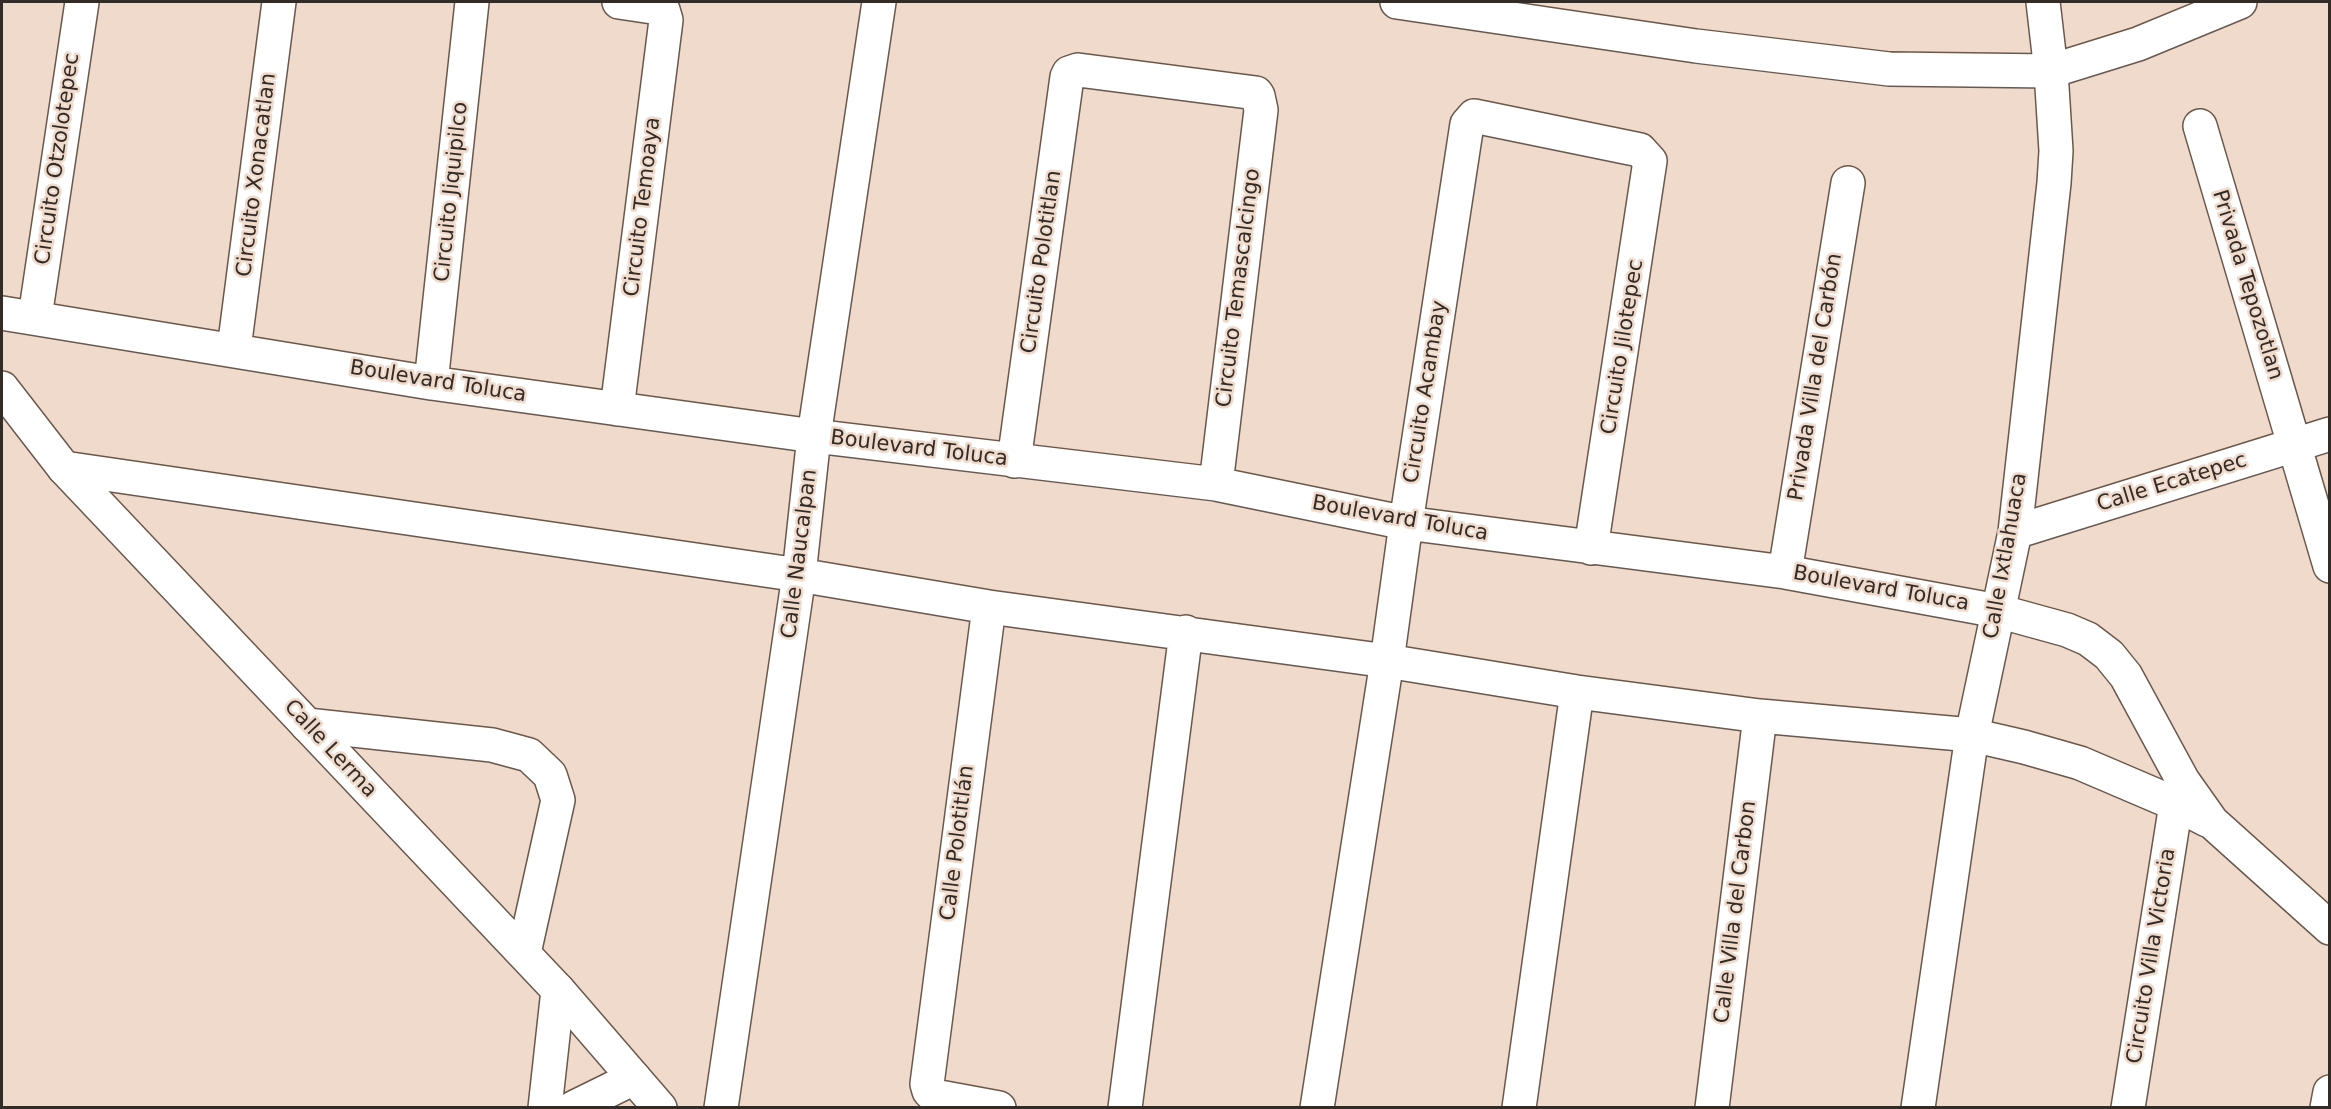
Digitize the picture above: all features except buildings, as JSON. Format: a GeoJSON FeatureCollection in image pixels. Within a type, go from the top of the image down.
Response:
{"type":"FeatureCollection","features":[{"type":"Feature","properties":{"kind":"street","name":"Circuito Otzolotepec"},"geometry":{"type":"LineString","coordinates":[[35,318],[82,2]]}},
{"type":"Feature","properties":{"kind":"street","name":"Circuito Xonacatlan"},"geometry":{"type":"LineString","coordinates":[[234,349],[279,2]]}},
{"type":"Feature","properties":{"kind":"street","name":"Circuito Jiquipilco"},"geometry":{"type":"LineString","coordinates":[[431,383],[472,2]]}},
{"type":"Feature","properties":{"kind":"street","name":"Circuito Temoaya"},"geometry":{"type":"LineString","coordinates":[[617,409],[666,20],[663,10],[659,8],[619,2]]}},
{"type":"Feature","properties":{"kind":"street","name":"Calle Naucalpan"},"geometry":{"type":"LineString","coordinates":[[721,1107],[799,575],[814,436],[879,2]]}},
{"type":"Feature","properties":{"kind":"street"},"geometry":{"type":"LineString","coordinates":[[1397,2],[1696,46],[1889,69],[2051,71],[2138,44],[2240,2]]}},
{"type":"Feature","properties":{"kind":"street","name":"Calle Ixtlahuaca"},"geometry":{"type":"LineString","coordinates":[[1918,1107],[1972,735],[2014,532],[2054,183],[2056,151],[2051,71],[2043,2]]}},
{"type":"Feature","properties":{"kind":"street","name":"Circuito Polotitlan"},"geometry":{"type":"LineString","coordinates":[[1014,461],[1067,77],[1073,70],[1078,70],[1256,93]]}},
{"type":"Feature","properties":{"kind":"street","name":"Circuito Temascalcingo"},"geometry":{"type":"LineString","coordinates":[[1216,484],[1261,111],[1256,93]]}},
{"type":"Feature","properties":{"kind":"street","name":"Circuito Jilotepec"},"geometry":{"type":"LineString","coordinates":[[1467,124],[1474,116],[1640,150],[1648,156],[1651,165],[1592,548]]}},
{"type":"Feature","properties":{"kind":"street","name":"Circuito Acambay"},"geometry":{"type":"LineString","coordinates":[[1317,1107],[1387,661],[1467,124]]}},
{"type":"Feature","properties":{"kind":"street","name":"Privada Tepozotlan"},"geometry":{"type":"LineString","coordinates":[[2200,126],[2330,566]]}},
{"type":"Feature","properties":{"kind":"street","name":"Privada Villa del Carbón"},"geometry":{"type":"LineString","coordinates":[[1785,572],[1848,183]]}},
{"type":"Feature","properties":{"kind":"street","name":"Boulevard Toluca"},"geometry":{"type":"LineString","coordinates":[[2,313],[234,349],[431,383],[814,436],[1216,484],[1406,523],[1785,572],[1998,611],[2067,630],[2088,639],[2109,655],[2126,676],[2180,792],[2330,927]]}},
{"type":"Feature","properties":{"kind":"street","name":"Calle Lerma"},"geometry":{"type":"LineString","coordinates":[[2,388],[64,468],[524,953],[660,1107]]}},
{"type":"Feature","properties":{"kind":"street","name":"Calle Ecatepec"},"geometry":{"type":"LineString","coordinates":[[2014,532],[2330,434]]}},
{"type":"Feature","properties":{"kind":"street"},"geometry":{"type":"LineString","coordinates":[[64,468],[799,575],[989,607],[1387,661],[1577,692],[1760,716],[1972,735],[2024,747],[2180,792]]}},
{"type":"Feature","properties":{"kind":"street","name":"Calle Polotitlán"},"geometry":{"type":"LineString","coordinates":[[989,607],[927,1078],[929,1091],[934,1096],[999,1107]]}},
{"type":"Feature","properties":{"kind":"street"},"geometry":{"type":"LineString","coordinates":[[1125,1107],[1186,632]]}},
{"type":"Feature","properties":{"kind":"street"},"geometry":{"type":"LineString","coordinates":[[1520,1107],[1577,692]]}},
{"type":"Feature","properties":{"kind":"street","name":"Calle Villa del Carbon"},"geometry":{"type":"LineString","coordinates":[[1712,1107],[1760,716]]}},
{"type":"Feature","properties":{"kind":"street"},"geometry":{"type":"LineString","coordinates":[[307,725],[492,745],[529,755],[550,775],[558,800],[524,953]]}},
{"type":"Feature","properties":{"kind":"street","name":"Circuito Villa Victoria"},"geometry":{"type":"LineString","coordinates":[[2128,1107],[2180,792]]}},
{"type":"Feature","properties":{"kind":"street"},"geometry":{"type":"LineString","coordinates":[[545,1107],[558,990]]}},
{"type":"Feature","properties":{"kind":"street"},"geometry":{"type":"LineString","coordinates":[[573,1107],[634,1078]]}},
{"type":"Feature","properties":{"kind":"street"},"geometry":{"type":"LineString","coordinates":[[2327,1107],[2330,1092]]}}]}
